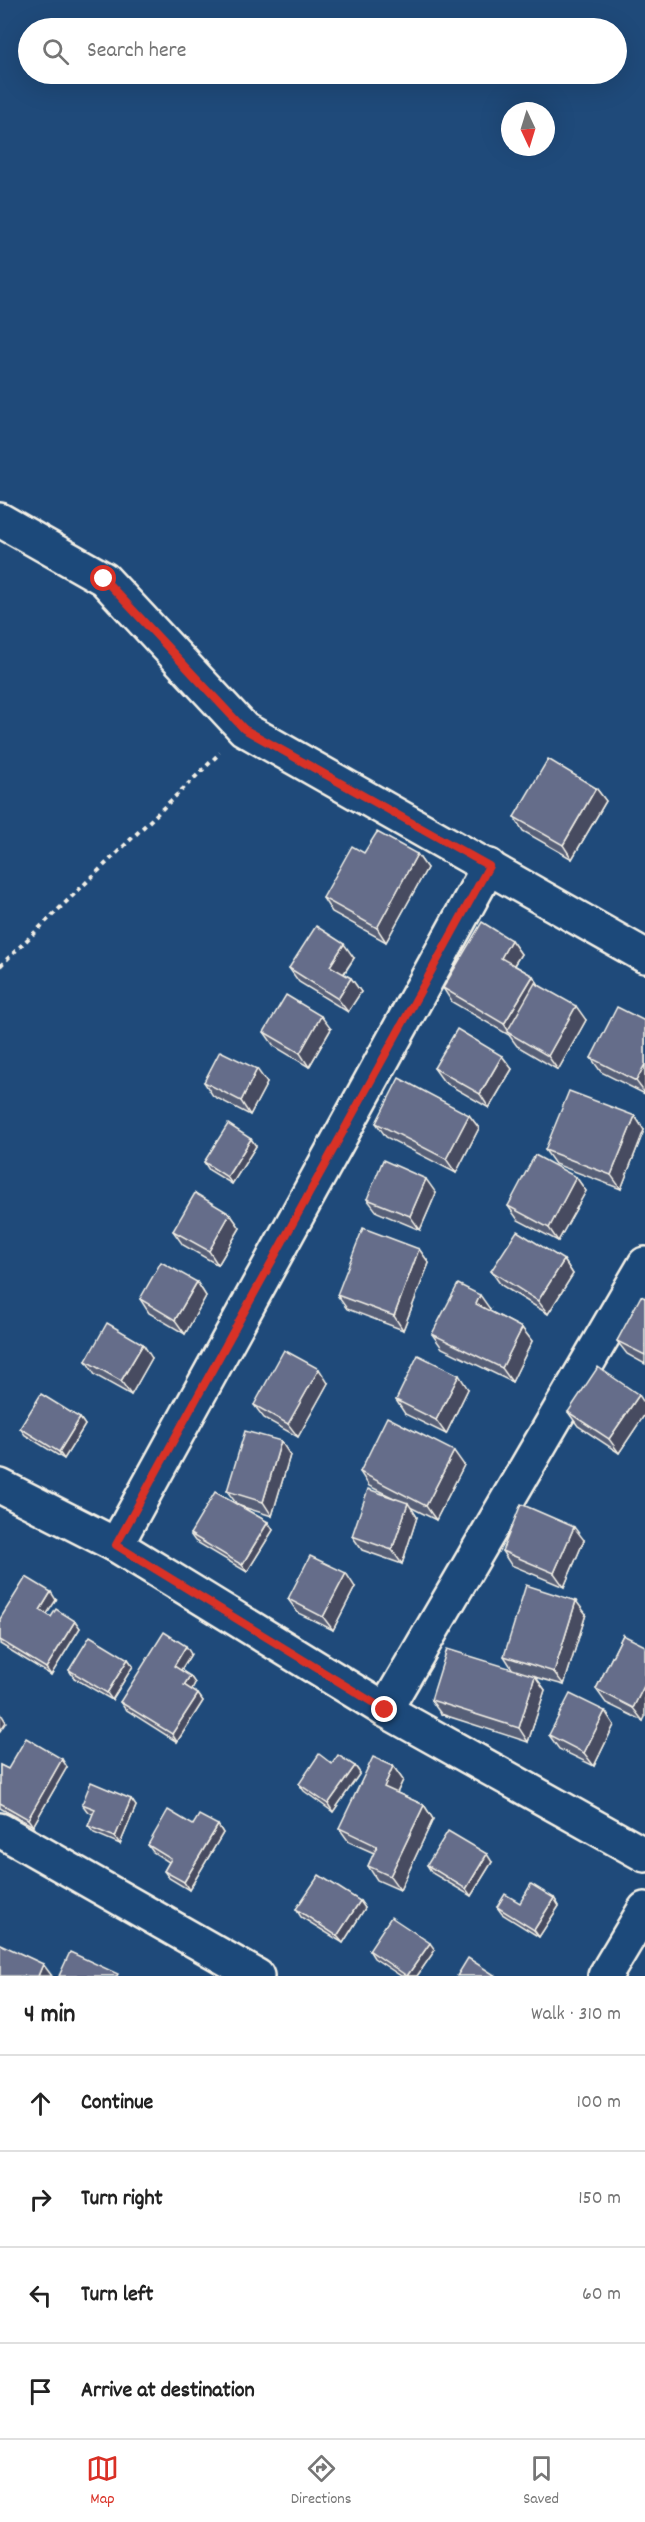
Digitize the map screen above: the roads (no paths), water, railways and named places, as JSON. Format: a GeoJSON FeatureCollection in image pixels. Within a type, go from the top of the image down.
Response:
{"type":"FeatureCollection","features":[{"type":"Feature","properties":{"kind":"street"},"geometry":{"type":"LineString","coordinates":[[0,520],[104,579],[244,729],[645,956]]}},
{"type":"Feature","properties":{"kind":"street"},"geometry":{"type":"LineString","coordinates":[[116,1545],[489,866]]}},
{"type":"Feature","properties":{"kind":"street"},"geometry":{"type":"LineString","coordinates":[[385,1710],[645,1264]]}},
{"type":"Feature","properties":{"kind":"street"},"geometry":{"type":"LineString","coordinates":[[0,1486],[116,1545],[385,1710],[645,1855]]}},
{"type":"Feature","properties":{"kind":"street"},"geometry":{"type":"LineString","coordinates":[[0,1830],[257,1976]]}},
{"type":"Feature","properties":{"kind":"street"},"geometry":{"type":"LineString","coordinates":[[605,1976],[645,1909]]}}]}
